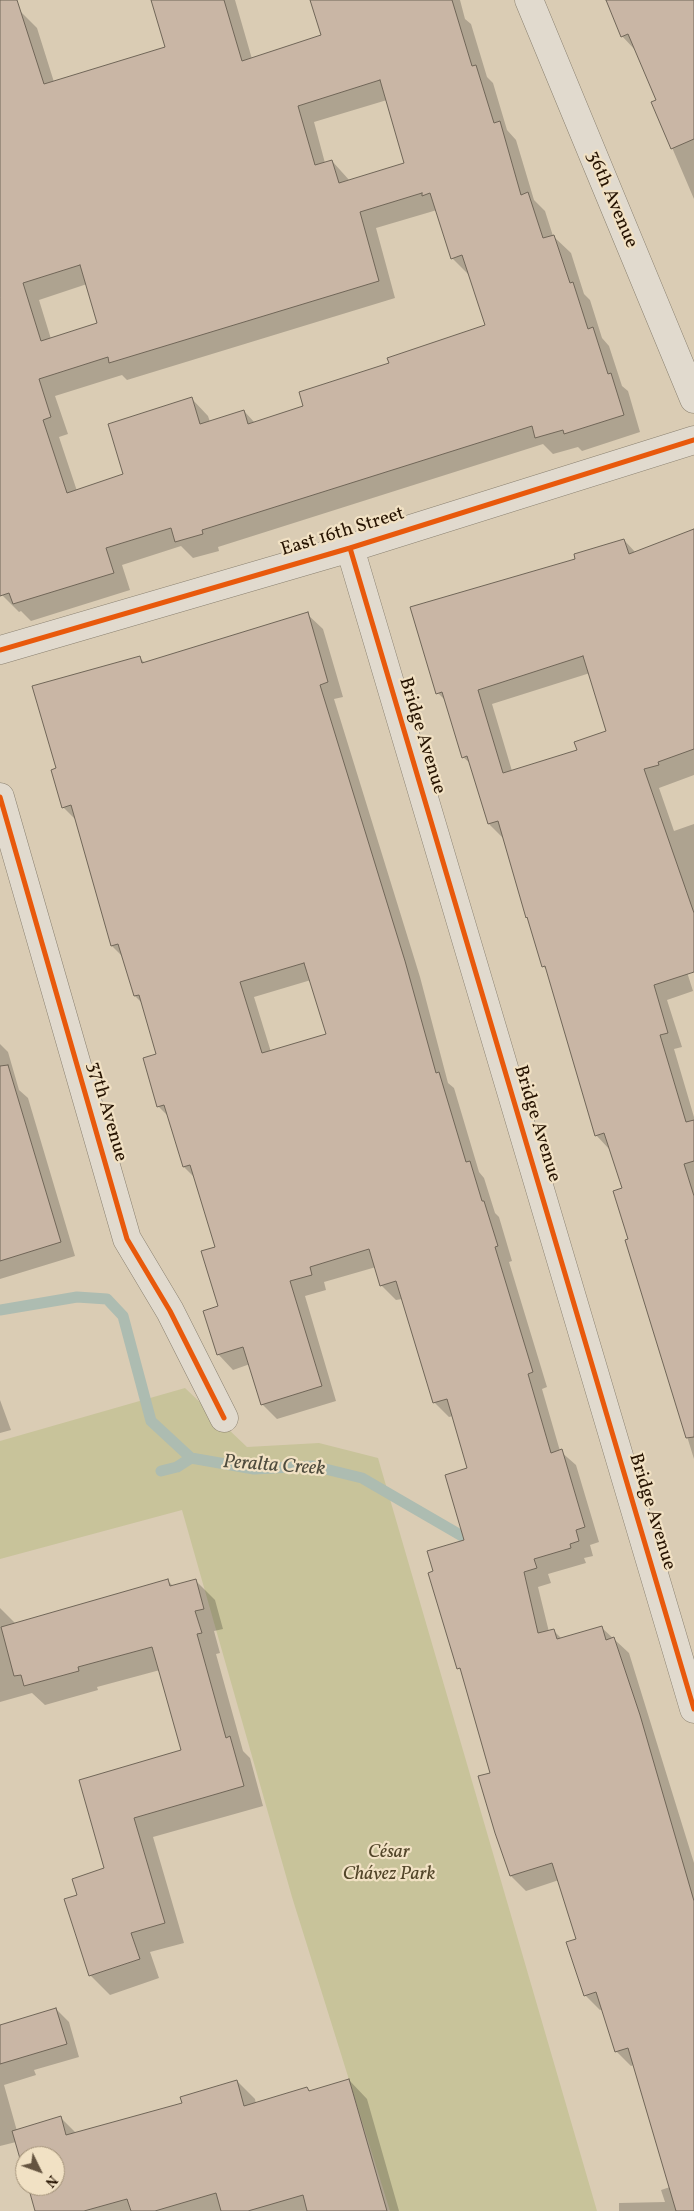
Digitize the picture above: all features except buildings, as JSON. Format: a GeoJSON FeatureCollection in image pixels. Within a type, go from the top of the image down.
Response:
{"type":"FeatureCollection","features":[{"type":"Feature","properties":{"kind":"street","name":"36th Avenue"},"geometry":{"type":"LineString","coordinates":[[529,0],[694,399]]}},
{"type":"Feature","properties":{"kind":"street","name":"East 16th Street"},"geometry":{"type":"LineString","coordinates":[[0,650],[350,548],[694,440]]}},
{"type":"Feature","properties":{"kind":"street","name":"Bridge Avenue"},"geometry":{"type":"LineString","coordinates":[[350,548],[694,1709]]}},
{"type":"Feature","properties":{"kind":"street","name":"37th Avenue"},"geometry":{"type":"LineString","coordinates":[[0,797],[127,1239],[170,1311],[224,1418]]}},
{"type":"Feature","properties":{"kind":"green space","name":"César Chávez Park"},"geometry":{"type":"Polygon","coordinates":[[[185,1388],[247,1447],[319,1443],[378,1458],[597,2211],[390,2211],[292,1897],[182,1510],[0,1559],[0,1441],[185,1388]]]}},
{"type":"Feature","properties":{"kind":"waterway","name":"Peralta Creek"},"geometry":{"type":"LineString","coordinates":[[0,1310],[77,1297],[107,1299],[123,1316],[151,1421],[191,1458],[254,1469],[313,1466],[362,1478],[462,1536]]}},
{"type":"Feature","properties":{"kind":"waterway","name":"Peralta Creek"},"geometry":{"type":"LineString","coordinates":[[161,1471],[177,1467],[191,1458]]}},
{"type":"Feature","properties":{"kind":"cycle path"},"geometry":{"type":"LineString","coordinates":[[0,650],[350,548],[694,440]]}},
{"type":"Feature","properties":{"kind":"cycle path"},"geometry":{"type":"LineString","coordinates":[[350,548],[694,1709]]}},
{"type":"Feature","properties":{"kind":"cycle path"},"geometry":{"type":"LineString","coordinates":[[0,797],[127,1239],[170,1311],[224,1418]]}}]}
